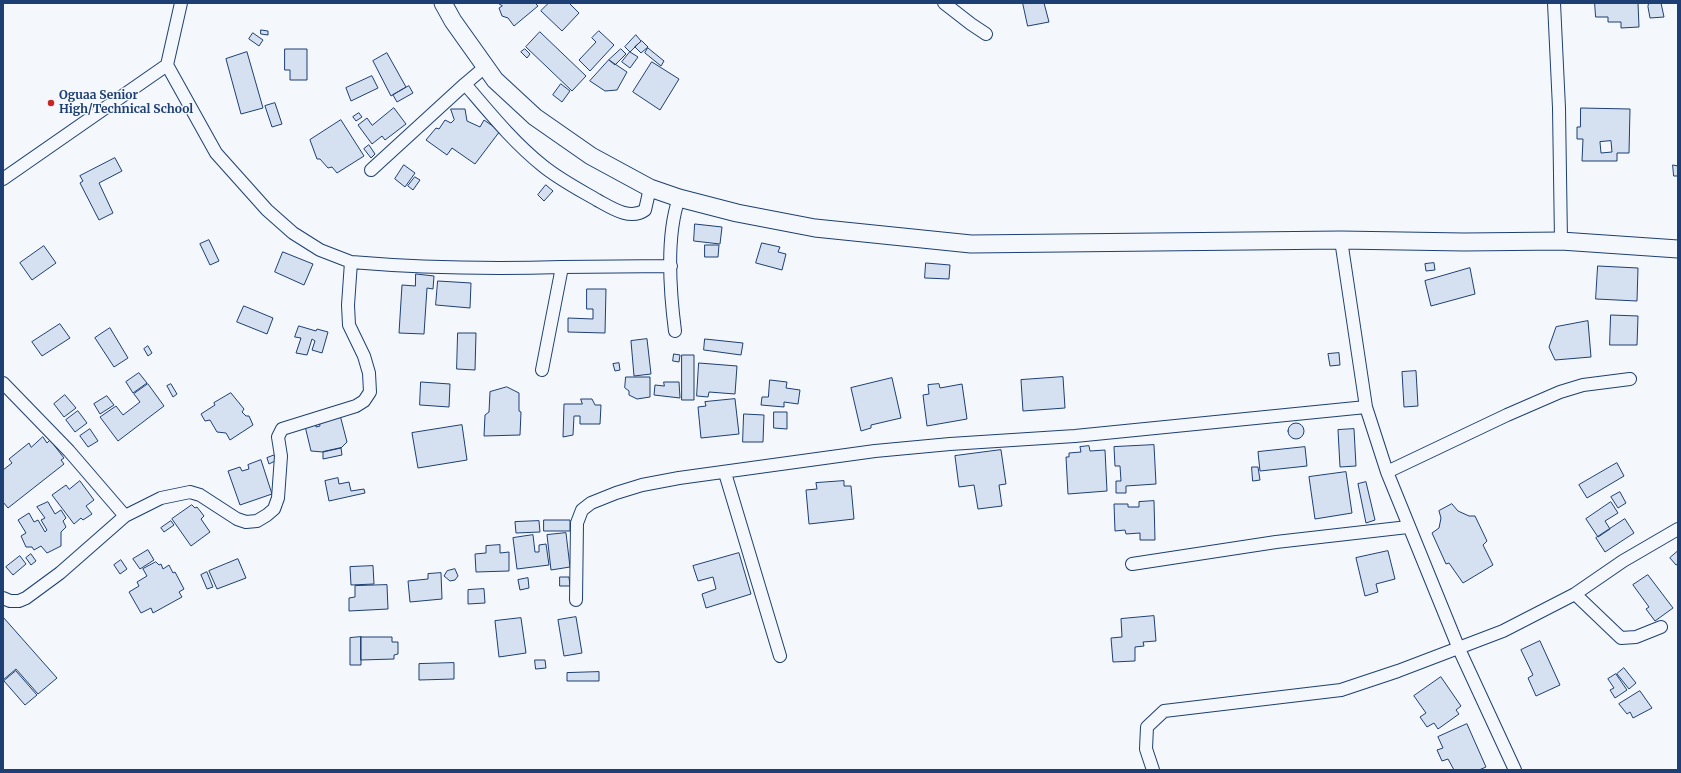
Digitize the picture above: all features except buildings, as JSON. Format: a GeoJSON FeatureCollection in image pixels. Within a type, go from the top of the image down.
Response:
{"type":"FeatureCollection","features":[{"type":"Feature","properties":{"kind":"street"},"geometry":{"type":"LineString","coordinates":[[181,3],[167,66],[216,153],[267,210],[293,233],[320,250],[351,262],[430,268],[487,269],[671,266]]}},
{"type":"Feature","properties":{"kind":"street"},"geometry":{"type":"LineString","coordinates":[[443,3],[453,22],[495,80],[535,117],[591,156],[650,188],[679,198],[737,213],[815,228],[971,244],[1341,240],[1464,242],[1561,240],[1678,249]]}},
{"type":"Feature","properties":{"kind":"street"},"geometry":{"type":"LineString","coordinates":[[944,3],[970,24],[986,34]]}},
{"type":"Feature","properties":{"kind":"street"},"geometry":{"type":"LineString","coordinates":[[1554,3],[1559,108],[1561,240]]}},
{"type":"Feature","properties":{"kind":"street"},"geometry":{"type":"LineString","coordinates":[[3,179],[167,66]]}},
{"type":"Feature","properties":{"kind":"street"},"geometry":{"type":"LineString","coordinates":[[371,170],[464,84],[485,67]]}},
{"type":"Feature","properties":{"kind":"street"},"geometry":{"type":"LineString","coordinates":[[464,84],[520,146],[543,166],[565,182],[610,207],[629,214],[639,214],[644,210],[648,201],[650,188]]}},
{"type":"Feature","properties":{"kind":"street"},"geometry":{"type":"LineString","coordinates":[[675,331],[671,301],[671,266],[674,210],[679,198]]}},
{"type":"Feature","properties":{"kind":"street"},"geometry":{"type":"LineString","coordinates":[[1341,240],[1366,407],[1387,472],[1408,527],[1459,649],[1515,770]]}},
{"type":"Feature","properties":{"kind":"street"},"geometry":{"type":"LineString","coordinates":[[3,598],[10,601],[19,601],[26,598],[60,573],[125,516],[162,498],[190,492],[200,495],[236,519],[246,522],[257,521],[274,509],[278,498],[281,456],[278,438],[282,429],[356,406],[364,401],[370,392],[369,373],[364,356],[349,325],[348,286],[351,262]]}},
{"type":"Feature","properties":{"kind":"street"},"geometry":{"type":"LineString","coordinates":[[542,370],[562,267]]}},
{"type":"Feature","properties":{"kind":"street"},"geometry":{"type":"LineString","coordinates":[[1387,472],[1507,415],[1560,392],[1583,385],[1630,379]]}},
{"type":"Feature","properties":{"kind":"street"},"geometry":{"type":"LineString","coordinates":[[5,386],[69,451],[125,516]]}},
{"type":"Feature","properties":{"kind":"street"},"geometry":{"type":"LineString","coordinates":[[576,600],[577,523],[582,510],[591,503],[642,485],[679,478],[725,473],[875,451],[950,444],[1075,436],[1366,407]]}},
{"type":"Feature","properties":{"kind":"street"},"geometry":{"type":"LineString","coordinates":[[725,473],[780,656]]}},
{"type":"Feature","properties":{"kind":"street"},"geometry":{"type":"LineString","coordinates":[[1132,564],[1276,542],[1408,527]]}},
{"type":"Feature","properties":{"kind":"street"},"geometry":{"type":"LineString","coordinates":[[1153,770],[1146,749],[1147,727],[1164,711],[1341,690],[1398,671],[1503,631],[1575,594],[1623,561],[1678,529]]}},
{"type":"Feature","properties":{"kind":"street"},"geometry":{"type":"LineString","coordinates":[[1575,594],[1621,638],[1636,637],[1661,627]]}},
{"type":"Feature","properties":{"kind":"place","name":"Oguaa Senior High/Technical School"},"geometry":{"type":"Point","coordinates":[51,103]}}]}
